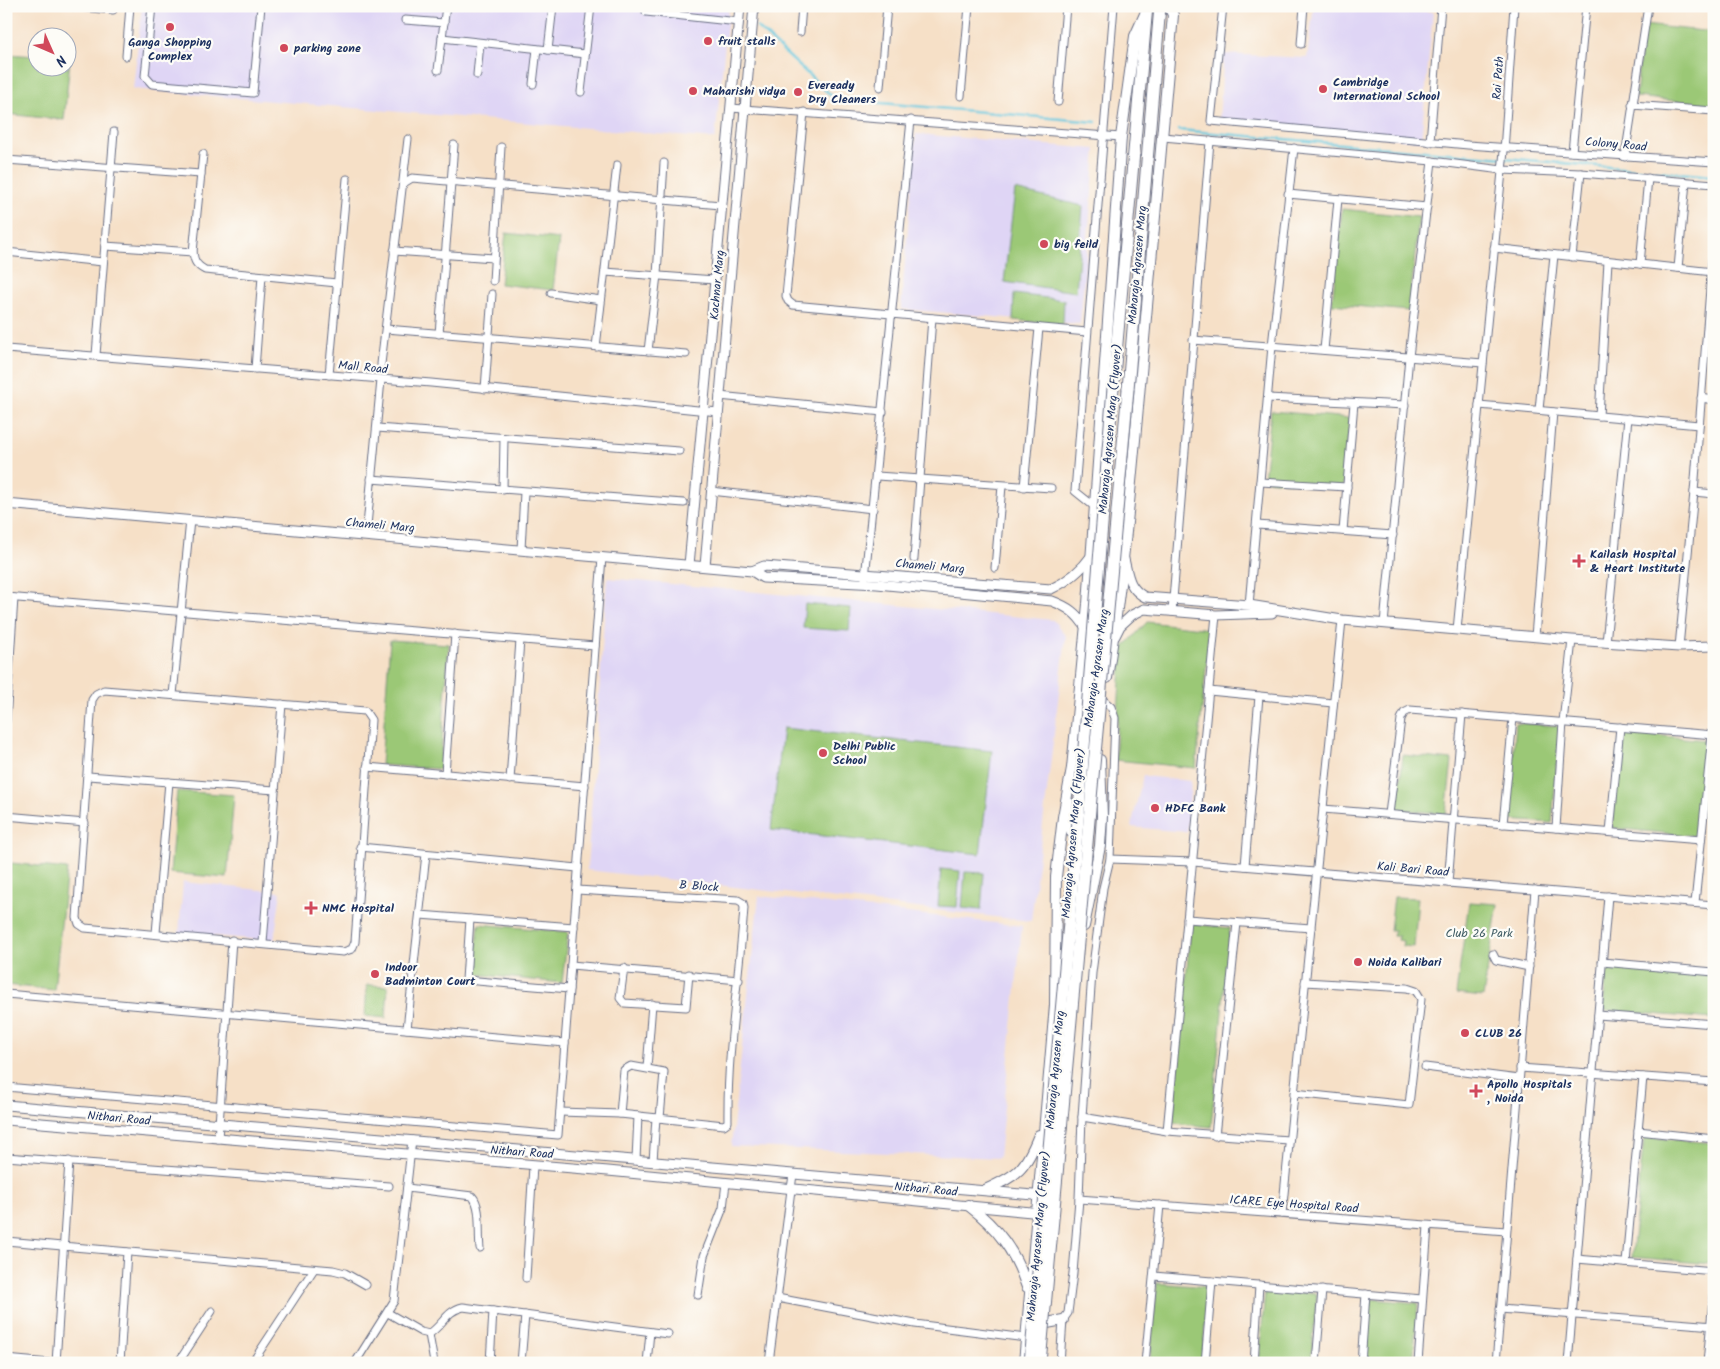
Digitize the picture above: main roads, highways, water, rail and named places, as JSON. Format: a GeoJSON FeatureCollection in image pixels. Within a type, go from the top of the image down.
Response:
{"type":"FeatureCollection","features":[{"type":"Feature","properties":{"kind":"main road","name":"Maharaja Agrasen Marg (Flyover)"},"geometry":{"type":"LineString","coordinates":[[1040,1363],[1160,6]]}},
{"type":"Feature","properties":{"kind":"main road","name":"Maharaja Agrasen Marg"},"geometry":{"type":"LineString","coordinates":[[1044,1363],[1079,950],[1100,846],[1099,771],[1103,700],[1113,638],[1129,510],[1173,15],[1169,6]]}},
{"type":"Feature","properties":{"kind":"main road","name":"Maharaja Agrasen Marg (Flyover)"},"geometry":{"type":"LineString","coordinates":[[1030,1363],[1147,7]]}},
{"type":"Feature","properties":{"kind":"main road","name":"Maharaja Agrasen Marg"},"geometry":{"type":"LineString","coordinates":[[1024,1363],[1037,1195],[1055,1005],[1056,877],[1063,818],[1072,768],[1086,628],[1121,137],[1135,36],[1147,7]]}},
{"type":"Feature","properties":{"kind":"main road"},"geometry":{"type":"LineString","coordinates":[[1072,768],[1070,832],[1074,837],[1081,840],[1090,838],[1092,834],[1094,796],[1100,786]]}},
{"type":"Feature","properties":{"kind":"main road"},"geometry":{"type":"LineString","coordinates":[[1056,932],[1064,940],[1072,940],[1083,931]]}},
{"type":"Feature","properties":{"kind":"main road"},"geometry":{"type":"LineString","coordinates":[[985,1190],[1014,1177],[1031,1156],[1044,1124]]}},
{"type":"Feature","properties":{"kind":"main road"},"geometry":{"type":"LineString","coordinates":[[968,1205],[999,1233],[1019,1261],[1029,1293]]}},
{"type":"Feature","properties":{"kind":"main road"},"geometry":{"type":"LineString","coordinates":[[1047,1323],[1063,1320]]}},
{"type":"Feature","properties":{"kind":"waterway"},"geometry":{"type":"LineString","coordinates":[[757,27],[835,99],[1096,122]]}},
{"type":"Feature","properties":{"kind":"waterway"},"geometry":{"type":"LineString","coordinates":[[1179,130],[1714,176]]}},
{"type":"Feature","properties":{"kind":"place","name":"Ganga Shopping Complex"},"geometry":{"type":"Point","coordinates":[170,27]}},
{"type":"Feature","properties":{"kind":"place","name":"fruit stalls"},"geometry":{"type":"Point","coordinates":[708,41]}},
{"type":"Feature","properties":{"kind":"place","name":"parking zone"},"geometry":{"type":"Point","coordinates":[284,48]}},
{"type":"Feature","properties":{"kind":"place","name":"Cambridge International School"},"geometry":{"type":"Point","coordinates":[1323,89]}},
{"type":"Feature","properties":{"kind":"place","name":"Maharishi vidya"},"geometry":{"type":"Point","coordinates":[693,91]}},
{"type":"Feature","properties":{"kind":"place","name":"Eveready Dry Cleaners"},"geometry":{"type":"Point","coordinates":[798,92]}},
{"type":"Feature","properties":{"kind":"place","name":"big feild"},"geometry":{"type":"Point","coordinates":[1044,244]}},
{"type":"Feature","properties":{"kind":"place","name":"Kailash Hospital & Heart Institute"},"geometry":{"type":"Point","coordinates":[1579,561]}},
{"type":"Feature","properties":{"kind":"place","name":"Delhi Public School"},"geometry":{"type":"Point","coordinates":[823,753]}},
{"type":"Feature","properties":{"kind":"place","name":"HDFC Bank"},"geometry":{"type":"Point","coordinates":[1155,808]}},
{"type":"Feature","properties":{"kind":"place","name":"NMC Hospital"},"geometry":{"type":"Point","coordinates":[311,908]}},
{"type":"Feature","properties":{"kind":"place","name":"Noida Kalibari"},"geometry":{"type":"Point","coordinates":[1358,962]}},
{"type":"Feature","properties":{"kind":"place","name":"Indoor Badminton Court"},"geometry":{"type":"Point","coordinates":[375,974]}},
{"type":"Feature","properties":{"kind":"place","name":"CLUB 26"},"geometry":{"type":"Point","coordinates":[1465,1033]}},
{"type":"Feature","properties":{"kind":"place","name":"Apollo Hospitals , Noida"},"geometry":{"type":"Point","coordinates":[1476,1091]}},
{"type":"Feature","properties":{"kind":"park label","name":"Club 26 Park"},"geometry":{"type":"Point","coordinates":[1479,933]}}]}
